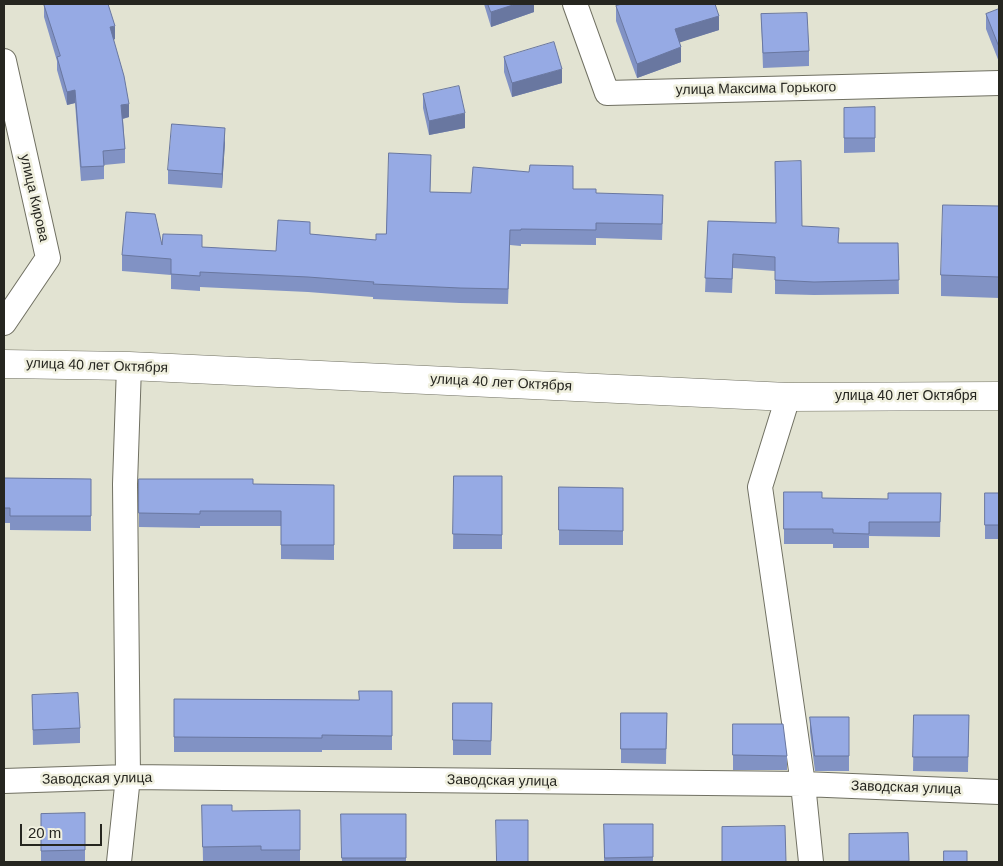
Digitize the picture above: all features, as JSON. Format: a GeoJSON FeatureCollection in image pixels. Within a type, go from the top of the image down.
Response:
{"type":"FeatureCollection","features":[{"type":"Feature","properties":{"kind":"street","name":"улица Максима Горького"},"geometry":{"type":"LineString","coordinates":[[575,4],[607,93],[999,83]]}},
{"type":"Feature","properties":{"kind":"street","name":"улица Кирова"},"geometry":{"type":"LineString","coordinates":[[4,61],[48,258],[4,323]]}},
{"type":"Feature","properties":{"kind":"street","name":"улица 40 лет Октября"},"geometry":{"type":"LineString","coordinates":[[4,364],[128,366],[788,396],[999,396]]}},
{"type":"Feature","properties":{"kind":"street"},"geometry":{"type":"LineString","coordinates":[[119,862],[128,777],[125,484],[128,366]]}},
{"type":"Feature","properties":{"kind":"street"},"geometry":{"type":"LineString","coordinates":[[788,396],[760,487],[803,784],[811,862]]}},
{"type":"Feature","properties":{"kind":"street","name":"Заводская улица"},"geometry":{"type":"LineString","coordinates":[[4,781],[128,777],[803,784],[999,792]]}},
{"type":"Feature","properties":{"kind":"building"},"geometry":{"type":"Polygon","coordinates":[[[44,4],[108,4],[115,26],[110,27],[124,76],[129,104],[121,105],[125,149],[103,151],[104,166],[81,167],[75,90],[67,92],[57,57],[60,56],[44,4]]]}},
{"type":"Feature","properties":{"kind":"building"},"geometry":{"type":"Polygon","coordinates":[[[488,4],[516,4],[491,12],[488,4]]]}},
{"type":"Feature","properties":{"kind":"building"},"geometry":{"type":"Polygon","coordinates":[[[622,4],[715,4],[719,16],[675,29],[681,47],[637,64],[616,6],[622,4]]]}},
{"type":"Feature","properties":{"kind":"building"},"geometry":{"type":"Polygon","coordinates":[[[999,9],[999,47],[986,14],[999,9]]]}},
{"type":"Feature","properties":{"kind":"building"},"geometry":{"type":"Polygon","coordinates":[[[807,13],[809,51],[763,53],[761,14],[807,13]]]}},
{"type":"Feature","properties":{"kind":"building"},"geometry":{"type":"Polygon","coordinates":[[[554,42],[562,69],[512,83],[504,57],[554,42]]]}},
{"type":"Feature","properties":{"kind":"building"},"geometry":{"type":"Polygon","coordinates":[[[459,86],[465,113],[429,121],[423,94],[459,86]]]}},
{"type":"Feature","properties":{"kind":"building"},"geometry":{"type":"Polygon","coordinates":[[[875,107],[875,138],[844,138],[844,108],[875,107]]]}},
{"type":"Feature","properties":{"kind":"building"},"geometry":{"type":"Polygon","coordinates":[[[172,124],[225,128],[222,174],[168,170],[172,124]]]}},
{"type":"Feature","properties":{"kind":"building"},"geometry":{"type":"Polygon","coordinates":[[[389,153],[431,155],[430,192],[471,193],[473,167],[529,172],[530,165],[573,166],[573,189],[596,189],[596,193],[663,195],[662,224],[596,223],[596,230],[510,230],[508,289],[373,284],[374,282],[308,277],[200,272],[200,276],[171,274],[171,259],[122,255],[126,212],[155,214],[162,245],[163,234],[202,235],[202,247],[276,251],[278,220],[310,222],[310,234],[376,240],[376,234],[386,234],[389,153]]]}},
{"type":"Feature","properties":{"kind":"building"},"geometry":{"type":"Polygon","coordinates":[[[801,161],[802,226],[839,228],[838,243],[898,243],[899,280],[814,282],[775,280],[775,257],[733,254],[732,279],[705,278],[708,221],[776,223],[775,162],[801,161]]]}},
{"type":"Feature","properties":{"kind":"building"},"geometry":{"type":"Polygon","coordinates":[[[943,205],[999,206],[999,277],[941,275],[943,205]]]}},
{"type":"Feature","properties":{"kind":"building"},"geometry":{"type":"Polygon","coordinates":[[[454,476],[502,476],[502,535],[453,534],[454,476]]]}},
{"type":"Feature","properties":{"kind":"building"},"geometry":{"type":"Polygon","coordinates":[[[4,478],[91,479],[91,516],[10,516],[10,508],[4,508],[4,478]]]}},
{"type":"Feature","properties":{"kind":"building"},"geometry":{"type":"Polygon","coordinates":[[[139,479],[253,479],[253,484],[334,485],[334,545],[281,545],[281,511],[200,511],[200,514],[139,513],[139,479]]]}},
{"type":"Feature","properties":{"kind":"building"},"geometry":{"type":"Polygon","coordinates":[[[559,487],[623,488],[623,531],[559,530],[559,487]]]}},
{"type":"Feature","properties":{"kind":"building"},"geometry":{"type":"Polygon","coordinates":[[[784,492],[822,492],[822,498],[888,499],[888,493],[941,493],[940,522],[869,522],[869,534],[833,533],[833,529],[784,529],[784,492]]]}},
{"type":"Feature","properties":{"kind":"building"},"geometry":{"type":"Polygon","coordinates":[[[985,493],[999,493],[999,525],[985,525],[985,493]]]}},
{"type":"Feature","properties":{"kind":"building"},"geometry":{"type":"Polygon","coordinates":[[[359,691],[392,691],[392,736],[322,735],[322,738],[174,737],[174,699],[359,700],[359,691]]]}},
{"type":"Feature","properties":{"kind":"building"},"geometry":{"type":"Polygon","coordinates":[[[78,693],[80,728],[33,730],[32,695],[78,693]]]}},
{"type":"Feature","properties":{"kind":"building"},"geometry":{"type":"Polygon","coordinates":[[[453,703],[492,703],[491,741],[453,740],[453,703]]]}},
{"type":"Feature","properties":{"kind":"building"},"geometry":{"type":"Polygon","coordinates":[[[621,713],[667,713],[666,749],[621,749],[621,713]]]}},
{"type":"Feature","properties":{"kind":"building"},"geometry":{"type":"Polygon","coordinates":[[[914,715],[969,715],[968,757],[913,757],[914,715]]]}},
{"type":"Feature","properties":{"kind":"building"},"geometry":{"type":"Polygon","coordinates":[[[810,717],[849,717],[849,756],[815,756],[810,717]]]}},
{"type":"Feature","properties":{"kind":"building"},"geometry":{"type":"Polygon","coordinates":[[[733,724],[783,724],[787,756],[733,755],[733,724]]]}},
{"type":"Feature","properties":{"kind":"building"},"geometry":{"type":"Polygon","coordinates":[[[202,805],[232,805],[232,811],[300,810],[300,850],[261,850],[261,846],[203,847],[202,805]]]}},
{"type":"Feature","properties":{"kind":"building"},"geometry":{"type":"Polygon","coordinates":[[[85,813],[85,850],[41,851],[41,814],[85,813]]]}},
{"type":"Feature","properties":{"kind":"building"},"geometry":{"type":"Polygon","coordinates":[[[341,814],[406,814],[406,858],[342,858],[341,814]]]}},
{"type":"Feature","properties":{"kind":"building"},"geometry":{"type":"Polygon","coordinates":[[[496,820],[528,820],[528,862],[497,862],[496,820]]]}},
{"type":"Feature","properties":{"kind":"building"},"geometry":{"type":"Polygon","coordinates":[[[604,824],[653,824],[653,857],[605,858],[604,824]]]}},
{"type":"Feature","properties":{"kind":"building"},"geometry":{"type":"Polygon","coordinates":[[[785,826],[786,862],[722,862],[722,827],[785,826]]]}},
{"type":"Feature","properties":{"kind":"building"},"geometry":{"type":"Polygon","coordinates":[[[908,833],[909,861],[849,861],[849,834],[908,833]]]}},
{"type":"Feature","properties":{"kind":"building"},"geometry":{"type":"Polygon","coordinates":[[[944,851],[967,851],[967,862],[944,862],[944,851]]]}}]}
